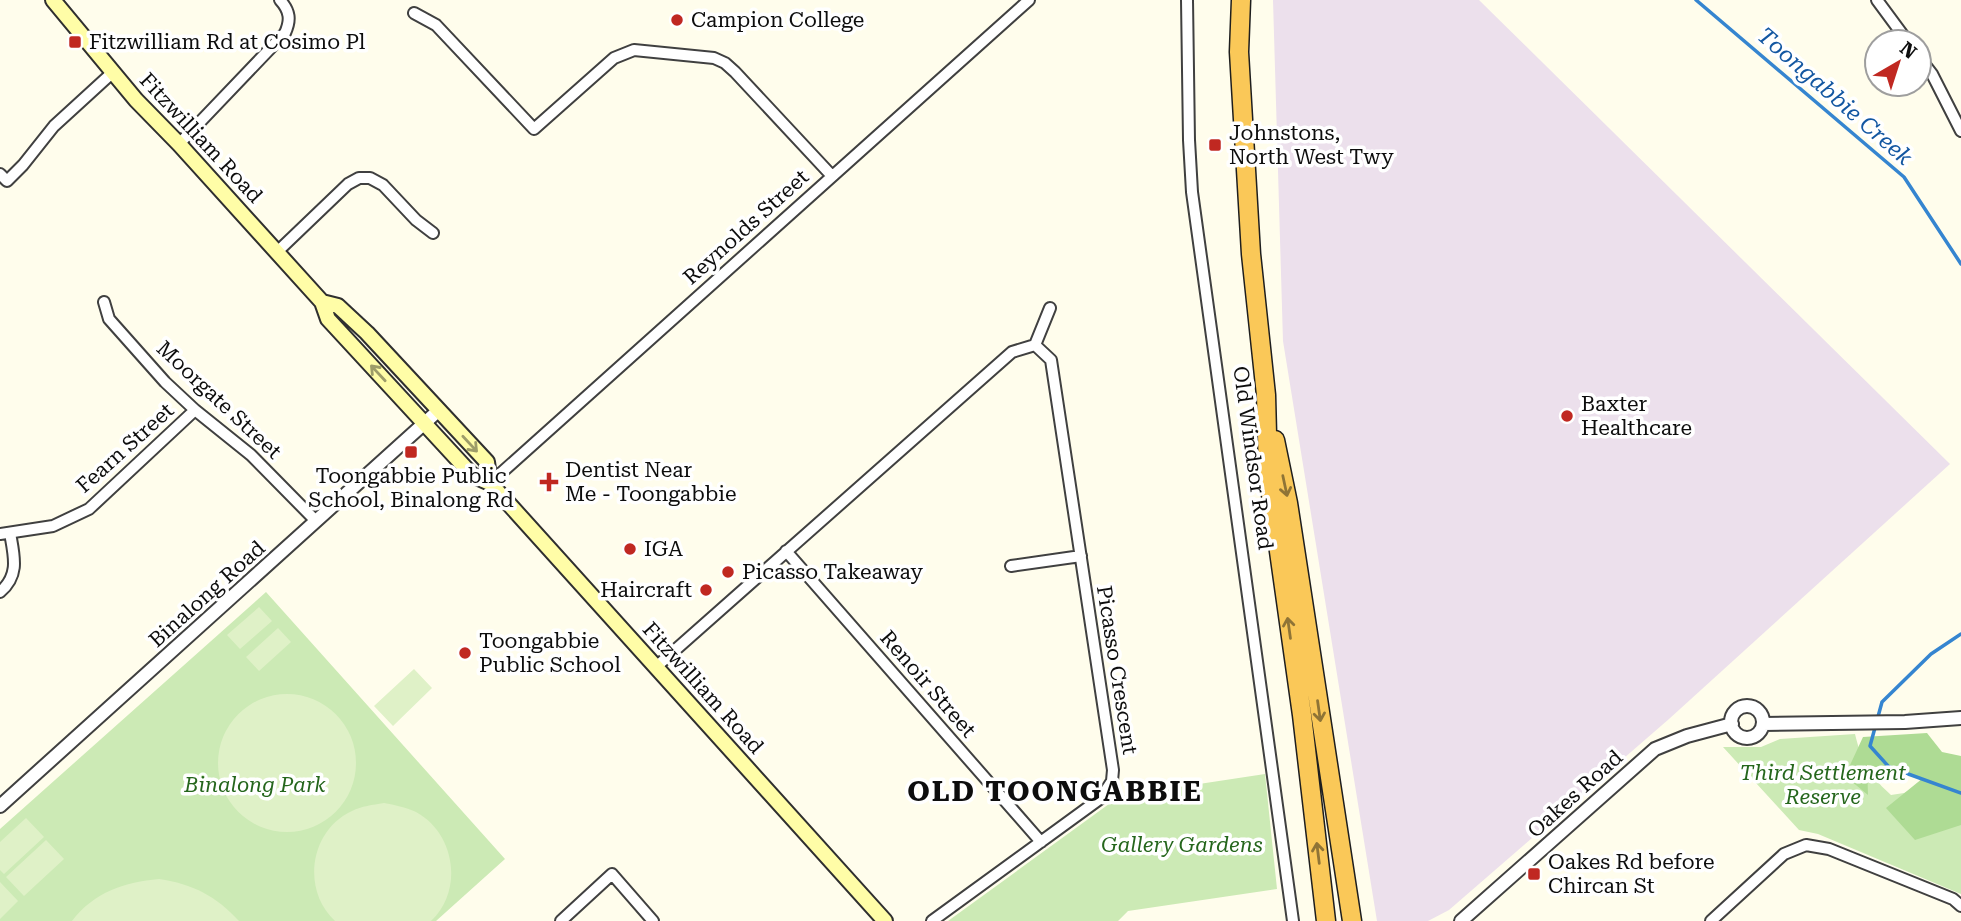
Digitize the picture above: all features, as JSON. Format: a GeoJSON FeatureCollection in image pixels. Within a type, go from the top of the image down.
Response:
{"type":"FeatureCollection","features":[{"type":"Feature","properties":{"kind":"highway","name":"Old Windsor Road"},"geometry":{"type":"LineString","coordinates":[[1241,0],[1240,52],[1251,241],[1266,395],[1268,473],[1300,701],[1326,921]]}},
{"type":"Feature","properties":{"kind":"highway","name":"Old Windsor Road"},"geometry":{"type":"LineString","coordinates":[[1266,395],[1288,503],[1352,921]]}},
{"type":"Feature","properties":{"kind":"main road","name":"Fitzwilliam Road"},"geometry":{"type":"LineString","coordinates":[[53,0],[135,100],[179,144],[323,302],[328,318],[472,475],[490,483],[885,921]]}},
{"type":"Feature","properties":{"kind":"main road","name":"Fitzwilliam Road"},"geometry":{"type":"LineString","coordinates":[[323,302],[338,306],[367,332],[487,462],[490,483]]}},
{"type":"Feature","properties":{"kind":"street"},"geometry":{"type":"LineString","coordinates":[[179,144],[285,33],[289,16],[281,0]]}},
{"type":"Feature","properties":{"kind":"street","name":"Reynolds Street"},"geometry":{"type":"LineString","coordinates":[[490,483],[1029,0]]}},
{"type":"Feature","properties":{"kind":"street","name":"Old Windsor Road"},"geometry":{"type":"LineString","coordinates":[[1187,0],[1192,192],[1293,921]]}},
{"type":"Feature","properties":{"kind":"street"},"geometry":{"type":"LineString","coordinates":[[1877,0],[1898,28]]}},
{"type":"Feature","properties":{"kind":"street"},"geometry":{"type":"LineString","coordinates":[[414,13],[436,26],[534,129],[623,53],[646,51],[714,58],[735,72],[832,176]]}},
{"type":"Feature","properties":{"kind":"street"},"geometry":{"type":"LineString","coordinates":[[0,174],[7,181],[54,126],[112,73]]}},
{"type":"Feature","properties":{"kind":"street"},"geometry":{"type":"LineString","coordinates":[[1933,76],[1961,131]]}},
{"type":"Feature","properties":{"kind":"street"},"geometry":{"type":"LineString","coordinates":[[277,252],[348,184],[359,178],[370,178],[383,185],[416,220],[433,233]]}},
{"type":"Feature","properties":{"kind":"street","name":"Moorgate Street"},"geometry":{"type":"LineString","coordinates":[[104,302],[109,320],[165,382],[195,410],[251,454],[316,521]]}},
{"type":"Feature","properties":{"kind":"street"},"geometry":{"type":"LineString","coordinates":[[656,667],[1012,352],[1035,345],[1050,308]]}},
{"type":"Feature","properties":{"kind":"street","name":"Picasso Crescent"},"geometry":{"type":"LineString","coordinates":[[932,921],[1101,798],[1112,781],[1113,770],[1051,360],[1035,345]]}},
{"type":"Feature","properties":{"kind":"street","name":"Fearn Street"},"geometry":{"type":"LineString","coordinates":[[5,534],[53,526],[89,509],[195,410]]}},
{"type":"Feature","properties":{"kind":"street","name":"Binalong Road"},"geometry":{"type":"LineString","coordinates":[[0,806],[439,410]]}},
{"type":"Feature","properties":{"kind":"street"},"geometry":{"type":"LineString","coordinates":[[0,592],[7,586],[16,564],[5,534]]}},
{"type":"Feature","properties":{"kind":"street","name":"Renoir Street"},"geometry":{"type":"LineString","coordinates":[[786,551],[1041,842]]}},
{"type":"Feature","properties":{"kind":"street"},"geometry":{"type":"LineString","coordinates":[[1011,566],[1081,556]]}},
{"type":"Feature","properties":{"kind":"street"},"geometry":{"type":"LineString","coordinates":[[1749,706],[1761,715],[1763,724],[1759,733],[1745,738],[1736,733],[1731,724],[1736,711],[1749,706]]}},
{"type":"Feature","properties":{"kind":"street"},"geometry":{"type":"LineString","coordinates":[[1763,724],[1905,722],[1961,718]]}},
{"type":"Feature","properties":{"kind":"street","name":"Oakes Road"},"geometry":{"type":"LineString","coordinates":[[1461,921],[1656,749],[1687,736],[1731,724]]}},
{"type":"Feature","properties":{"kind":"street"},"geometry":{"type":"LineString","coordinates":[[1711,921],[1784,854],[1806,845],[1829,849],[1953,899],[1961,906]]}},
{"type":"Feature","properties":{"kind":"street"},"geometry":{"type":"LineString","coordinates":[[561,921],[612,874],[653,921]]}},
{"type":"Feature","properties":{"kind":"shaded area"},"geometry":{"type":"Polygon","coordinates":[[[1273,0],[1479,0],[1950,464],[1669,719],[1449,910],[1428,921],[1377,921],[1283,341],[1273,0]]]}},
{"type":"Feature","properties":{"kind":"green space","name":"Binalong Park"},"geometry":{"type":"Polygon","coordinates":[[[266,592],[505,859],[436,921],[0,921],[0,829],[266,592]]]}},
{"type":"Feature","properties":{"kind":"green space"},"geometry":{"type":"Polygon","coordinates":[[[259,607],[272,621],[240,649],[227,635],[259,607]]]}},
{"type":"Feature","properties":{"kind":"green space"},"geometry":{"type":"Polygon","coordinates":[[[278,628],[291,642],[259,671],[246,657],[278,628]]]}},
{"type":"Feature","properties":{"kind":"green space"},"geometry":{"type":"Polygon","coordinates":[[[414,669],[432,688],[393,726],[374,706],[414,669]]]}},
{"type":"Feature","properties":{"kind":"green space"},"geometry":{"type":"Polygon","coordinates":[[[287,694],[313,700],[336,714],[350,737],[356,763],[350,789],[336,812],[313,826],[287,832],[261,826],[238,812],[224,789],[218,763],[224,737],[238,714],[261,700],[287,694]]]}},
{"type":"Feature","properties":{"kind":"green space"},"geometry":{"type":"Polygon","coordinates":[[[1927,733],[1942,752],[1961,756],[1961,825],[1915,840],[1886,808],[1923,778],[1867,765],[1868,795],[1845,776],[1863,737],[1927,733]]]}},
{"type":"Feature","properties":{"kind":"green space","name":"Third Settlement Reserve"},"geometry":{"type":"Polygon","coordinates":[[[1855,734],[1867,768],[1891,795],[1904,793],[1961,770],[1961,894],[1818,834],[1799,830],[1723,747],[1761,747],[1780,739],[1855,734]]]}},
{"type":"Feature","properties":{"kind":"green space","name":"Gallery Gardens"},"geometry":{"type":"Polygon","coordinates":[[[1265,774],[1277,889],[1128,911],[1118,921],[948,921],[1120,796],[1265,774]]]}},
{"type":"Feature","properties":{"kind":"green space"},"geometry":{"type":"Polygon","coordinates":[[[384,803],[416,812],[429,821],[439,834],[447,848],[450,863],[448,894],[431,921],[335,921],[324,908],[317,893],[314,878],[319,846],[338,820],[356,809],[384,803]]]}},
{"type":"Feature","properties":{"kind":"green space"},"geometry":{"type":"Polygon","coordinates":[[[26,818],[44,837],[4,874],[0,870],[0,842],[26,818]]]}},
{"type":"Feature","properties":{"kind":"green space"},"geometry":{"type":"Polygon","coordinates":[[[46,840],[64,859],[24,896],[6,877],[46,840]]]}},
{"type":"Feature","properties":{"kind":"green space"},"geometry":{"type":"Polygon","coordinates":[[[159,879],[203,892],[239,921],[72,921],[90,903],[111,890],[159,879]]]}},
{"type":"Feature","properties":{"kind":"green space"},"geometry":{"type":"Polygon","coordinates":[[[0,882],[18,901],[0,919],[0,882]]]}},
{"type":"Feature","properties":{"kind":"waterway","name":"Toongabbie Creek"},"geometry":{"type":"LineString","coordinates":[[1696,0],[1904,177],[1961,264]]}},
{"type":"Feature","properties":{"kind":"waterway","name":"Toongabbie Creek"},"geometry":{"type":"LineString","coordinates":[[1961,634],[1931,654],[1882,702],[1870,746],[1889,767],[1961,793]]}},
{"type":"Feature","properties":{"kind":"place","name":"Campion College"},"geometry":{"type":"Point","coordinates":[677,20]}},
{"type":"Feature","properties":{"kind":"place","name":"Fitzwilliam Rd at Cosimo Pl"},"geometry":{"type":"Point","coordinates":[75,42]}},
{"type":"Feature","properties":{"kind":"place","name":"Johnstons, North West Twy"},"geometry":{"type":"Point","coordinates":[1215,145]}},
{"type":"Feature","properties":{"kind":"place","name":"Baxter Healthcare"},"geometry":{"type":"Point","coordinates":[1567,416]}},
{"type":"Feature","properties":{"kind":"place","name":"Toongabbie Public School, Binalong Rd"},"geometry":{"type":"Point","coordinates":[411,452]}},
{"type":"Feature","properties":{"kind":"place","name":"Dentist Near Me - Toongabbie"},"geometry":{"type":"Point","coordinates":[549,482]}},
{"type":"Feature","properties":{"kind":"place","name":"IGA"},"geometry":{"type":"Point","coordinates":[630,549]}},
{"type":"Feature","properties":{"kind":"place","name":"Picasso Takeaway"},"geometry":{"type":"Point","coordinates":[728,572]}},
{"type":"Feature","properties":{"kind":"place","name":"Haircraft"},"geometry":{"type":"Point","coordinates":[706,590]}},
{"type":"Feature","properties":{"kind":"place","name":"Toongabbie Public School"},"geometry":{"type":"Point","coordinates":[465,653]}},
{"type":"Feature","properties":{"kind":"place","name":"Oakes Rd before Chircan St"},"geometry":{"type":"Point","coordinates":[1534,874]}},
{"type":"Feature","properties":{"kind":"district","name":"OLD TOONGABBIE"},"geometry":{"type":"Point","coordinates":[1055,791]}}]}
